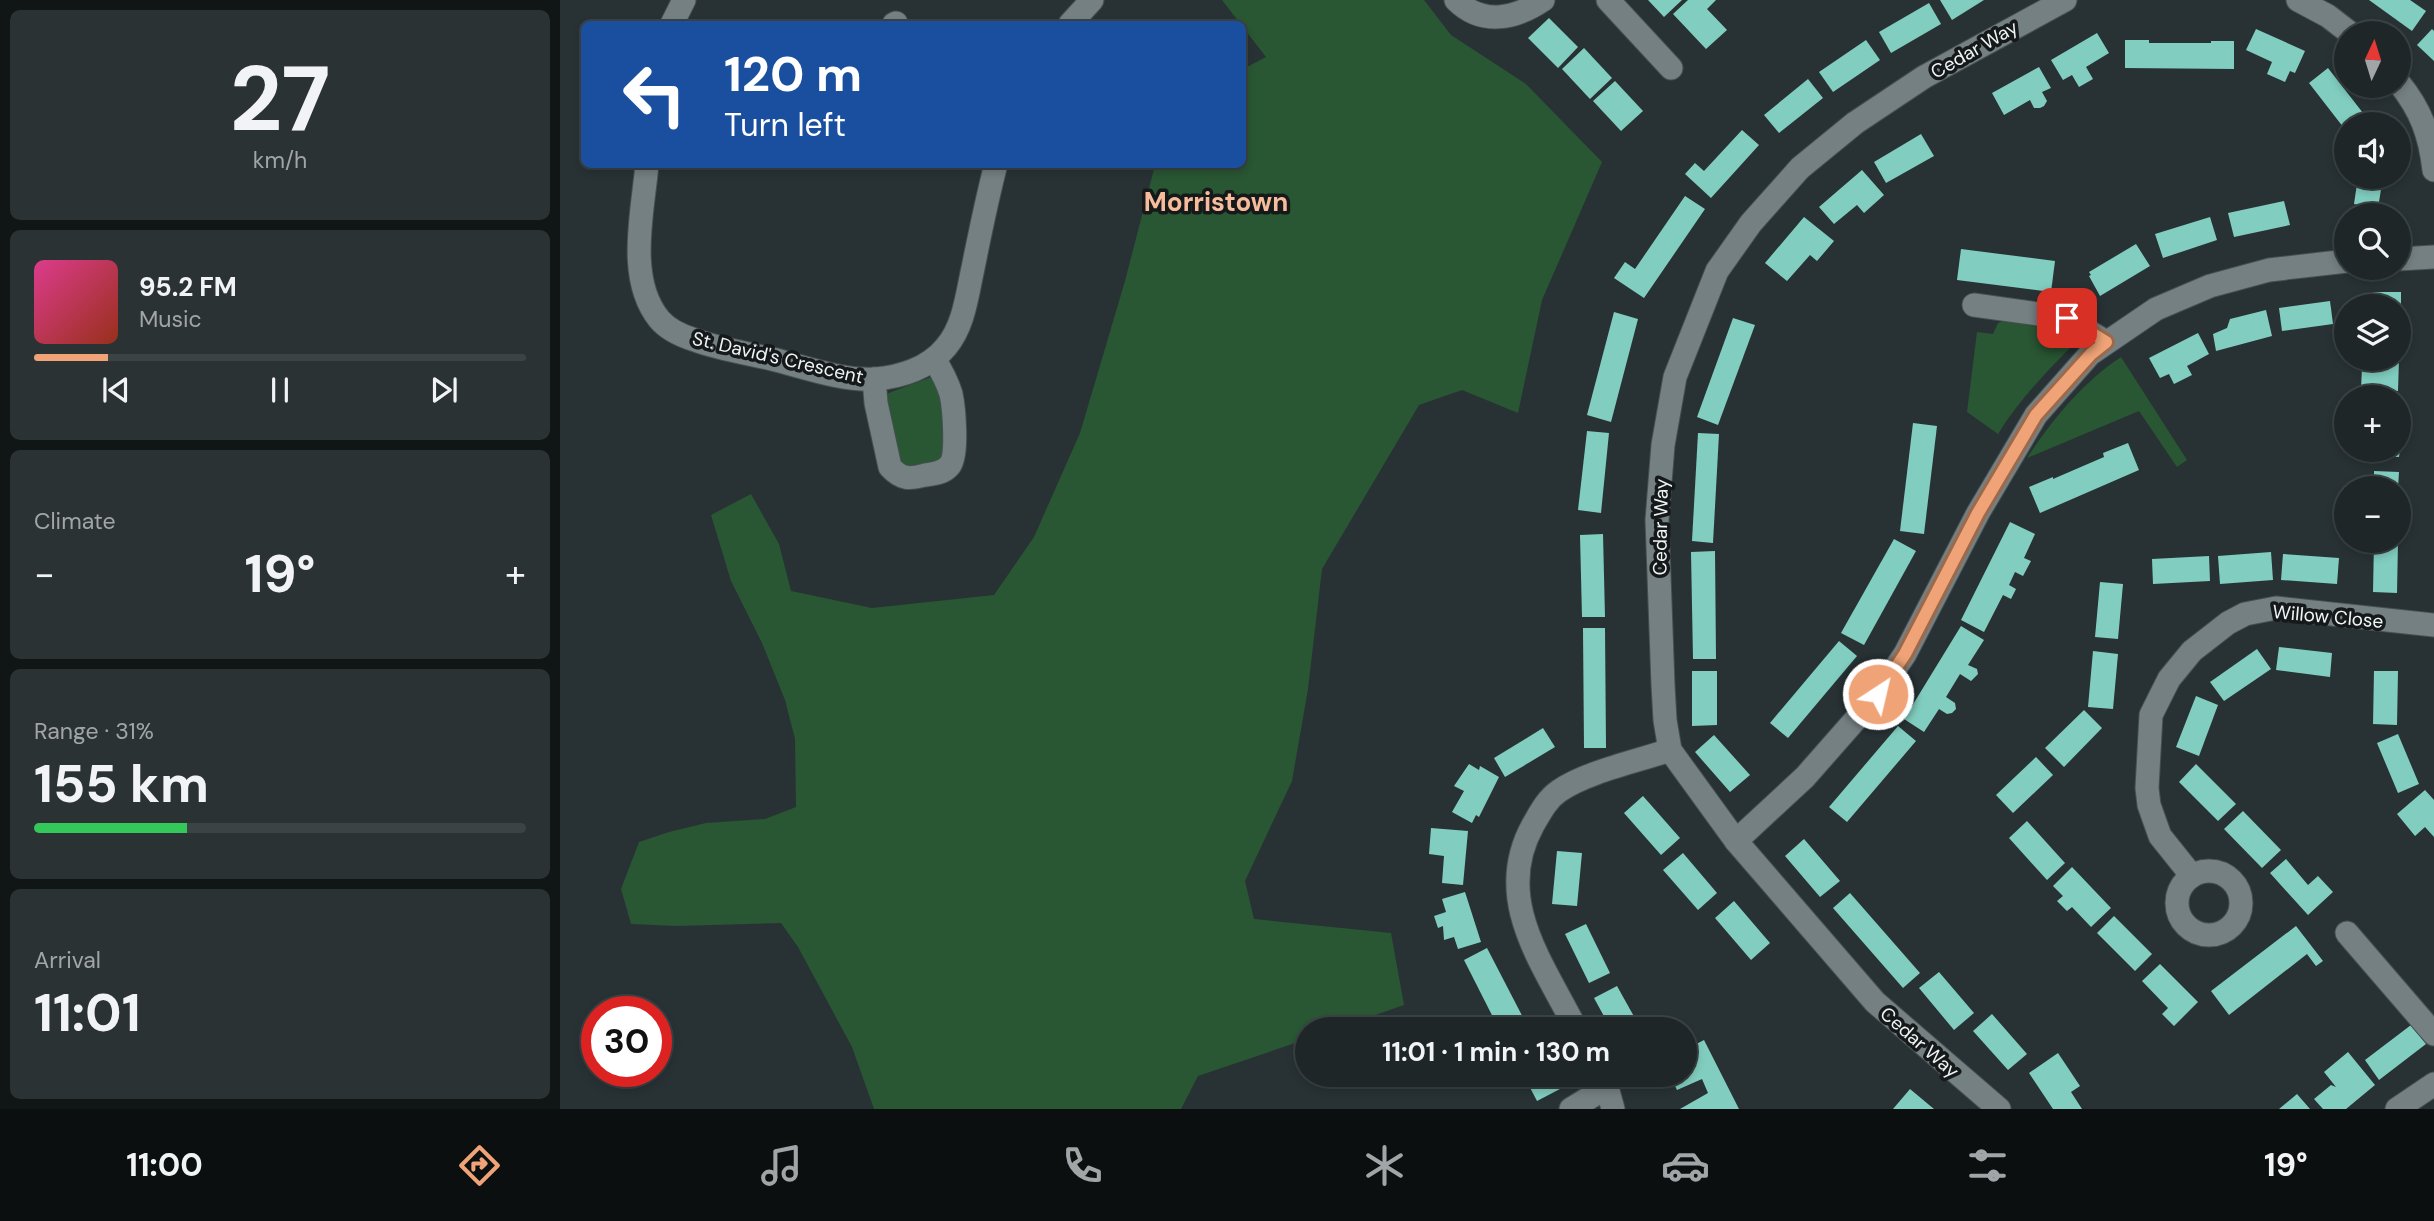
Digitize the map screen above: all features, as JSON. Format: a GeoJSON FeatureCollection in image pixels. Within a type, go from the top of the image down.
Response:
{"type":"FeatureCollection","features":[{"type":"Feature","properties":{"kind":"street"},"geometry":{"type":"LineString","coordinates":[[674,21],[684,0]]}},
{"type":"Feature","properties":{"kind":"street"},"geometry":{"type":"LineString","coordinates":[[1073,21],[1092,0]]}},
{"type":"Feature","properties":{"kind":"street"},"geometry":{"type":"LineString","coordinates":[[1455,0],[1483,16],[1505,17],[1525,12],[1543,0]]}},
{"type":"Feature","properties":{"kind":"street"},"geometry":{"type":"LineString","coordinates":[[1608,0],[1671,68]]}},
{"type":"Feature","properties":{"kind":"street","name":"Cedar Way"},"geometry":{"type":"LineString","coordinates":[[1999,1109],[1875,1002],[1735,841],[1670,751],[1663,685],[1657,520],[1663,445],[1675,376],[1695,322],[1717,271],[1783,186],[1821,149],[1924,77],[2065,0]]}},
{"type":"Feature","properties":{"kind":"street"},"geometry":{"type":"LineString","coordinates":[[2298,0],[2334,21]]}},
{"type":"Feature","properties":{"kind":"street"},"geometry":{"type":"LineString","coordinates":[[2411,98],[2424,120],[2431,143],[2434,170]]}},
{"type":"Feature","properties":{"kind":"street","name":"St. David's Crescent"},"geometry":{"type":"LineString","coordinates":[[647,168],[638,267],[650,304],[659,319],[672,330],[696,341],[843,376],[874,379],[898,376],[917,369],[934,359],[947,346],[961,318],[995,168]]}},
{"type":"Feature","properties":{"kind":"street"},"geometry":{"type":"LineString","coordinates":[[2411,258],[2434,257]]}},
{"type":"Feature","properties":{"kind":"street"},"geometry":{"type":"LineString","coordinates":[[1735,841],[1805,777],[1878,694],[1905,654],[1978,513],[2036,415],[2091,354],[2156,309],[2210,286],[2269,270],[2334,262]]}},
{"type":"Feature","properties":{"kind":"street"},"geometry":{"type":"LineString","coordinates":[[1974,305],[2067,318],[2106,342]]}},
{"type":"Feature","properties":{"kind":"street"},"geometry":{"type":"LineString","coordinates":[[874,379],[876,403],[890,467],[897,475],[908,479],[943,472],[951,464],[954,454],[953,405],[947,383],[934,359]]}},
{"type":"Feature","properties":{"kind":"street","name":"Willow Close"},"geometry":{"type":"LineString","coordinates":[[2192,876],[2160,836],[2149,805],[2147,788],[2151,715],[2169,679],[2192,651],[2228,623],[2245,614],[2276,608],[2434,625]]}},
{"type":"Feature","properties":{"kind":"street"},"geometry":{"type":"LineString","coordinates":[[1570,1017],[1523,925],[1517,891],[1518,866],[1527,836],[1544,807],[1558,791],[1585,778],[1670,751]]}},
{"type":"Feature","properties":{"kind":"street"},"geometry":{"type":"LineString","coordinates":[[2347,933],[2434,1034]]}},
{"type":"Feature","properties":{"kind":"street"},"geometry":{"type":"LineString","coordinates":[[2397,1109],[2434,1084]]}},
{"type":"Feature","properties":{"kind":"street"},"geometry":{"type":"LineString","coordinates":[[1571,1109],[1607,1090]]}},
{"type":"Feature","properties":{"kind":"green space"},"geometry":{"type":"Polygon","coordinates":[[[1222,0],[1424,0],[1451,35],[1526,84],[1602,162],[1542,300],[1518,413],[1462,390],[1419,405],[1322,569],[1308,689],[1292,781],[1245,881],[1254,919],[1391,933],[1404,1005],[1370,1017],[1295,1017],[1295,1043],[1198,1076],[1181,1109],[874,1109],[852,1047],[798,947],[781,923],[676,926],[631,924],[621,889],[639,842],[706,823],[765,819],[796,807],[795,739],[785,700],[762,643],[731,581],[711,515],[751,494],[779,544],[791,591],[872,608],[994,595],[1034,537],[1080,433],[1125,281],[1154,168],[1246,168],[1246,67],[1266,57],[1246,31],[1246,21],[1238,21],[1222,0]]]}},
{"type":"Feature","properties":{"kind":"green space"},"geometry":{"type":"Polygon","coordinates":[[[2004,321],[2065,331],[2072,336],[2075,343],[2024,398],[1998,434],[1967,412],[1977,332],[1993,334],[1998,323],[2004,321]]]}},
{"type":"Feature","properties":{"kind":"green space"},"geometry":{"type":"Polygon","coordinates":[[[2121,357],[2187,460],[2177,467],[2139,411],[2027,458],[2069,403],[2094,378],[2121,357]]]}},
{"type":"Feature","properties":{"kind":"green space"},"geometry":{"type":"Polygon","coordinates":[[[931,377],[944,404],[944,454],[938,463],[909,467],[899,461],[885,405],[886,394],[931,377]]]}},
{"type":"Feature","properties":{"kind":"building"},"geometry":{"type":"Polygon","coordinates":[[[1648,0],[1682,0],[1664,17],[1648,0]]]}},
{"type":"Feature","properties":{"kind":"building"},"geometry":{"type":"Polygon","coordinates":[[[1688,0],[1716,0],[1707,9],[1727,30],[1706,49],[1673,14],[1688,0]]]}},
{"type":"Feature","properties":{"kind":"building"},"geometry":{"type":"Polygon","coordinates":[[[1940,0],[1984,0],[1952,20],[1940,0]]]}},
{"type":"Feature","properties":{"kind":"building"},"geometry":{"type":"Polygon","coordinates":[[[2369,0],[2410,0],[2426,11],[2412,31],[2412,21],[2398,21],[2369,0]]]}},
{"type":"Feature","properties":{"kind":"building"},"geometry":{"type":"Polygon","coordinates":[[[1929,3],[1941,24],[1891,53],[1879,32],[1929,3]]]}},
{"type":"Feature","properties":{"kind":"building"},"geometry":{"type":"Polygon","coordinates":[[[1549,18],[1578,47],[1558,68],[1528,38],[1549,18]]]}},
{"type":"Feature","properties":{"kind":"building"},"geometry":{"type":"Polygon","coordinates":[[[2256,29],[2305,51],[2295,73],[2290,71],[2285,82],[2267,74],[2272,62],[2246,50],[2256,29]]]}},
{"type":"Feature","properties":{"kind":"building"},"geometry":{"type":"Polygon","coordinates":[[[2432,29],[2434,31],[2434,61],[2417,45],[2432,29]]]}},
{"type":"Feature","properties":{"kind":"building"},"geometry":{"type":"Polygon","coordinates":[[[2097,33],[2109,53],[2086,67],[2093,79],[2079,87],[2072,75],[2063,80],[2051,60],[2097,33]]]}},
{"type":"Feature","properties":{"kind":"building"},"geometry":{"type":"Polygon","coordinates":[[[1866,40],[1880,60],[1833,92],[1819,72],[1866,40]]]}},
{"type":"Feature","properties":{"kind":"building"},"geometry":{"type":"Polygon","coordinates":[[[2125,40],[2149,40],[2149,43],[2234,41],[2234,69],[2125,68],[2125,40]]]}},
{"type":"Feature","properties":{"kind":"building"},"geometry":{"type":"Polygon","coordinates":[[[1584,48],[1612,78],[1590,99],[1562,69],[1584,48]]]}},
{"type":"Feature","properties":{"kind":"building"},"geometry":{"type":"Polygon","coordinates":[[[2039,67],[2051,88],[2042,92],[2047,101],[2044,106],[2034,108],[2030,100],[2004,115],[1992,93],[2039,67]]]}},
{"type":"Feature","properties":{"kind":"building"},"geometry":{"type":"Polygon","coordinates":[[[2328,68],[2334,76],[2334,98],[2351,98],[2362,112],[2334,112],[2334,115],[2309,83],[2328,68]]]}},
{"type":"Feature","properties":{"kind":"building"},"geometry":{"type":"Polygon","coordinates":[[[1808,79],[1823,98],[1779,133],[1764,115],[1808,79]]]}},
{"type":"Feature","properties":{"kind":"building"},"geometry":{"type":"Polygon","coordinates":[[[1615,81],[1643,111],[1621,131],[1593,101],[1615,81]]]}},
{"type":"Feature","properties":{"kind":"building"},"geometry":{"type":"Polygon","coordinates":[[[1742,130],[1759,145],[1711,198],[1685,174],[1695,163],[1704,171],[1742,130]]]}},
{"type":"Feature","properties":{"kind":"building"},"geometry":{"type":"Polygon","coordinates":[[[1921,134],[1934,156],[1886,183],[1874,162],[1921,134]]]}},
{"type":"Feature","properties":{"kind":"building"},"geometry":{"type":"Polygon","coordinates":[[[1862,170],[1884,195],[1864,213],[1857,205],[1834,224],[1819,207],[1862,170]]]}},
{"type":"Feature","properties":{"kind":"building"},"geometry":{"type":"Polygon","coordinates":[[[2356,189],[2381,189],[2379,203],[2354,203],[2356,189]]]}},
{"type":"Feature","properties":{"kind":"building"},"geometry":{"type":"Polygon","coordinates":[[[1685,196],[1705,209],[1644,298],[1614,278],[1625,262],[1635,269],[1685,196]]]}},
{"type":"Feature","properties":{"kind":"building"},"geometry":{"type":"Polygon","coordinates":[[[2284,201],[2290,225],[2234,237],[2228,213],[2284,201]]]}},
{"type":"Feature","properties":{"kind":"building"},"geometry":{"type":"Polygon","coordinates":[[[1804,217],[1834,241],[1817,261],[1810,255],[1787,281],[1765,263],[1804,217]]]}},
{"type":"Feature","properties":{"kind":"building"},"geometry":{"type":"Polygon","coordinates":[[[2210,217],[2217,240],[2163,258],[2155,234],[2210,217]]]}},
{"type":"Feature","properties":{"kind":"building"},"geometry":{"type":"Polygon","coordinates":[[[2136,244],[2150,266],[2100,296],[2089,272],[2136,244]]]}},
{"type":"Feature","properties":{"kind":"building"},"geometry":{"type":"Polygon","coordinates":[[[1961,249],[2055,261],[2051,292],[1957,280],[1961,249]]]}},
{"type":"Feature","properties":{"kind":"building"},"geometry":{"type":"Polygon","coordinates":[[[2373,292],[2401,292],[2401,294],[2373,292]]]}},
{"type":"Feature","properties":{"kind":"building"},"geometry":{"type":"Polygon","coordinates":[[[2330,301],[2333,324],[2282,331],[2279,308],[2330,301]]]}},
{"type":"Feature","properties":{"kind":"building"},"geometry":{"type":"Polygon","coordinates":[[[2266,310],[2272,336],[2216,351],[2213,334],[2227,328],[2230,319],[2266,310]]]}},
{"type":"Feature","properties":{"kind":"building"},"geometry":{"type":"Polygon","coordinates":[[[1614,312],[1638,319],[1611,422],[1587,415],[1614,312]]]}},
{"type":"Feature","properties":{"kind":"building"},"geometry":{"type":"Polygon","coordinates":[[[1733,318],[1755,325],[1718,425],[1697,417],[1733,318]]]}},
{"type":"Feature","properties":{"kind":"building"},"geometry":{"type":"Polygon","coordinates":[[[2198,333],[2209,354],[2187,366],[2192,375],[2174,384],[2169,374],[2160,378],[2149,358],[2198,333]]]}},
{"type":"Feature","properties":{"kind":"building"},"geometry":{"type":"Polygon","coordinates":[[[2362,371],[2399,371],[2398,385],[2361,385],[2362,371]]]}},
{"type":"Feature","properties":{"kind":"building"},"geometry":{"type":"Polygon","coordinates":[[[1913,423],[1937,426],[1924,534],[1900,531],[1913,423]]]}},
{"type":"Feature","properties":{"kind":"building"},"geometry":{"type":"Polygon","coordinates":[[[1587,431],[1609,433],[1601,513],[1578,510],[1587,431]]]}},
{"type":"Feature","properties":{"kind":"building"},"geometry":{"type":"Polygon","coordinates":[[[1698,433],[1719,434],[1713,543],[1692,541],[1698,433]]]}},
{"type":"Feature","properties":{"kind":"building"},"geometry":{"type":"Polygon","coordinates":[[[2128,443],[2139,470],[2040,513],[2029,487],[2104,457],[2103,453],[2128,443]]]}},
{"type":"Feature","properties":{"kind":"building"},"geometry":{"type":"Polygon","coordinates":[[[2374,471],[2399,472],[2399,476],[2374,476],[2374,471]]]}},
{"type":"Feature","properties":{"kind":"building"},"geometry":{"type":"Polygon","coordinates":[[[2010,522],[2035,534],[2024,558],[2031,561],[2023,576],[2015,572],[2009,585],[2016,589],[2011,599],[2003,595],[1984,632],[1961,620],[2010,522]]]}},
{"type":"Feature","properties":{"kind":"building"},"geometry":{"type":"Polygon","coordinates":[[[1603,534],[1605,617],[1582,617],[1580,535],[1603,534]]]}},
{"type":"Feature","properties":{"kind":"building"},"geometry":{"type":"Polygon","coordinates":[[[1894,539],[1916,551],[1864,645],[1841,633],[1894,539]]]}},
{"type":"Feature","properties":{"kind":"building"},"geometry":{"type":"Polygon","coordinates":[[[1715,551],[1716,659],[1693,659],[1691,552],[1715,551]]]}},
{"type":"Feature","properties":{"kind":"building"},"geometry":{"type":"Polygon","coordinates":[[[2271,552],[2273,580],[2220,584],[2218,556],[2271,552]]]}},
{"type":"Feature","properties":{"kind":"building"},"geometry":{"type":"Polygon","coordinates":[[[2374,553],[2398,553],[2397,593],[2373,592],[2374,553]]]}},
{"type":"Feature","properties":{"kind":"building"},"geometry":{"type":"Polygon","coordinates":[[[2283,554],[2339,558],[2337,584],[2281,580],[2283,554]]]}},
{"type":"Feature","properties":{"kind":"building"},"geometry":{"type":"Polygon","coordinates":[[[2209,556],[2210,581],[2153,584],[2152,559],[2209,556]]]}},
{"type":"Feature","properties":{"kind":"building"},"geometry":{"type":"Polygon","coordinates":[[[2100,582],[2123,584],[2118,639],[2095,637],[2100,582]]]}},
{"type":"Feature","properties":{"kind":"building"},"geometry":{"type":"Polygon","coordinates":[[[1961,626],[1984,640],[1968,665],[1977,669],[1978,674],[1971,681],[1960,674],[1946,697],[1955,703],[1956,709],[1947,714],[1939,709],[1924,732],[1904,719],[1961,626]]]}},
{"type":"Feature","properties":{"kind":"building"},"geometry":{"type":"Polygon","coordinates":[[[1583,628],[1605,628],[1606,748],[1584,748],[1583,628]]]}},
{"type":"Feature","properties":{"kind":"building"},"geometry":{"type":"Polygon","coordinates":[[[1839,641],[1857,656],[1788,738],[1770,723],[1839,641]]]}},
{"type":"Feature","properties":{"kind":"building"},"geometry":{"type":"Polygon","coordinates":[[[2279,647],[2332,653],[2330,677],[2276,670],[2279,647]]]}},
{"type":"Feature","properties":{"kind":"building"},"geometry":{"type":"Polygon","coordinates":[[[2257,649],[2271,669],[2224,701],[2210,682],[2257,649]]]}},
{"type":"Feature","properties":{"kind":"building"},"geometry":{"type":"Polygon","coordinates":[[[2093,651],[2118,654],[2113,709],[2088,707],[2093,651]]]}},
{"type":"Feature","properties":{"kind":"building"},"geometry":{"type":"Polygon","coordinates":[[[1692,671],[1717,671],[1717,725],[1692,726],[1692,671]]]}},
{"type":"Feature","properties":{"kind":"building"},"geometry":{"type":"Polygon","coordinates":[[[2374,671],[2398,671],[2397,725],[2373,724],[2374,671]]]}},
{"type":"Feature","properties":{"kind":"building"},"geometry":{"type":"Polygon","coordinates":[[[2196,696],[2218,705],[2199,756],[2176,747],[2196,696]]]}},
{"type":"Feature","properties":{"kind":"building"},"geometry":{"type":"Polygon","coordinates":[[[2084,710],[2102,728],[2064,767],[2045,748],[2084,710]]]}},
{"type":"Feature","properties":{"kind":"building"},"geometry":{"type":"Polygon","coordinates":[[[1898,726],[1916,741],[1847,822],[1829,807],[1898,726]]]}},
{"type":"Feature","properties":{"kind":"building"},"geometry":{"type":"Polygon","coordinates":[[[1543,728],[1555,747],[1505,777],[1494,758],[1543,728]]]}},
{"type":"Feature","properties":{"kind":"building"},"geometry":{"type":"Polygon","coordinates":[[[2398,734],[2419,784],[2398,793],[2377,743],[2398,734]]]}},
{"type":"Feature","properties":{"kind":"building"},"geometry":{"type":"Polygon","coordinates":[[[1714,735],[1750,775],[1730,792],[1695,752],[1714,735]]]}},
{"type":"Feature","properties":{"kind":"building"},"geometry":{"type":"Polygon","coordinates":[[[2036,757],[2053,775],[2013,813],[1996,795],[2036,757]]]}},
{"type":"Feature","properties":{"kind":"building"},"geometry":{"type":"Polygon","coordinates":[[[1469,764],[1479,770],[1480,766],[1499,777],[1479,817],[1476,815],[1472,823],[1452,812],[1464,791],[1454,786],[1469,764]]]}},
{"type":"Feature","properties":{"kind":"building"},"geometry":{"type":"Polygon","coordinates":[[[2196,764],[2236,804],[2218,821],[2179,782],[2196,764]]]}},
{"type":"Feature","properties":{"kind":"building"},"geometry":{"type":"Polygon","coordinates":[[[2425,790],[2434,800],[2434,837],[2425,827],[2415,836],[2397,814],[2425,790]]]}},
{"type":"Feature","properties":{"kind":"building"},"geometry":{"type":"Polygon","coordinates":[[[1643,796],[1680,838],[1661,855],[1624,813],[1643,796]]]}},
{"type":"Feature","properties":{"kind":"building"},"geometry":{"type":"Polygon","coordinates":[[[2243,811],[2281,850],[2262,868],[2224,829],[2243,811]]]}},
{"type":"Feature","properties":{"kind":"building"},"geometry":{"type":"Polygon","coordinates":[[[2027,821],[2065,863],[2047,880],[2009,838],[2027,821]]]}},
{"type":"Feature","properties":{"kind":"building"},"geometry":{"type":"Polygon","coordinates":[[[1431,828],[1468,831],[1463,885],[1442,883],[1444,856],[1429,854],[1431,828]]]}},
{"type":"Feature","properties":{"kind":"building"},"geometry":{"type":"Polygon","coordinates":[[[1804,839],[1840,881],[1820,897],[1785,856],[1804,839]]]}},
{"type":"Feature","properties":{"kind":"building"},"geometry":{"type":"Polygon","coordinates":[[[1557,851],[1582,853],[1577,906],[1552,904],[1557,851]]]}},
{"type":"Feature","properties":{"kind":"building"},"geometry":{"type":"Polygon","coordinates":[[[1683,853],[1717,893],[1698,910],[1663,870],[1683,853]]]}},
{"type":"Feature","properties":{"kind":"building"},"geometry":{"type":"Polygon","coordinates":[[[2286,859],[2308,885],[2318,876],[2333,892],[2308,915],[2270,873],[2286,859]]]}},
{"type":"Feature","properties":{"kind":"building"},"geometry":{"type":"Polygon","coordinates":[[[2072,867],[2111,908],[2091,927],[2072,907],[2067,911],[2057,901],[2063,896],[2053,886],[2072,867]]]}},
{"type":"Feature","properties":{"kind":"building"},"geometry":{"type":"Polygon","coordinates":[[[1465,892],[1481,942],[1458,949],[1454,937],[1444,940],[1443,926],[1438,928],[1434,916],[1446,912],[1442,899],[1465,892]]]}},
{"type":"Feature","properties":{"kind":"building"},"geometry":{"type":"Polygon","coordinates":[[[1850,893],[1920,973],[1903,988],[1833,908],[1850,893]]]}},
{"type":"Feature","properties":{"kind":"building"},"geometry":{"type":"Polygon","coordinates":[[[1734,901],[1770,943],[1751,960],[1715,918],[1734,901]]]}},
{"type":"Feature","properties":{"kind":"building"},"geometry":{"type":"Polygon","coordinates":[[[2114,916],[2152,954],[2135,971],[2097,933],[2114,916]]]}},
{"type":"Feature","properties":{"kind":"building"},"geometry":{"type":"Polygon","coordinates":[[[1586,924],[1610,973],[1589,983],[1565,934],[1586,924]]]}},
{"type":"Feature","properties":{"kind":"building"},"geometry":{"type":"Polygon","coordinates":[[[2296,926],[2323,961],[2316,966],[2307,954],[2229,1015],[2211,991],[2296,926]]]}},
{"type":"Feature","properties":{"kind":"building"},"geometry":{"type":"Polygon","coordinates":[[[1487,948],[1523,1017],[1493,1017],[1464,960],[1487,948]]]}},
{"type":"Feature","properties":{"kind":"building"},"geometry":{"type":"Polygon","coordinates":[[[2160,964],[2198,1002],[2174,1026],[2162,1014],[2168,1008],[2142,981],[2160,964]]]}},
{"type":"Feature","properties":{"kind":"building"},"geometry":{"type":"Polygon","coordinates":[[[1939,972],[1974,1013],[1954,1030],[1919,988],[1939,972]]]}},
{"type":"Feature","properties":{"kind":"building"},"geometry":{"type":"Polygon","coordinates":[[[1617,986],[1634,1017],[1604,1017],[1594,998],[1617,986]]]}},
{"type":"Feature","properties":{"kind":"building"},"geometry":{"type":"Polygon","coordinates":[[[1992,1014],[2027,1054],[2008,1070],[1973,1031],[1992,1014]]]}},
{"type":"Feature","properties":{"kind":"building"},"geometry":{"type":"Polygon","coordinates":[[[2411,1025],[2426,1044],[2379,1080],[2365,1060],[2411,1025]]]}},
{"type":"Feature","properties":{"kind":"building"},"geometry":{"type":"Polygon","coordinates":[[[1704,1040],[1739,1109],[1680,1109],[1708,1093],[1702,1079],[1697,1081],[1697,1044],[1704,1040]]]}},
{"type":"Feature","properties":{"kind":"building"},"geometry":{"type":"Polygon","coordinates":[[[2348,1052],[2375,1085],[2346,1109],[2323,1109],[2314,1099],[2331,1085],[2336,1087],[2324,1072],[2348,1052]]]}},
{"type":"Feature","properties":{"kind":"building"},"geometry":{"type":"Polygon","coordinates":[[[2058,1053],[2080,1086],[2071,1092],[2082,1109],[2053,1109],[2029,1073],[2058,1053]]]}},
{"type":"Feature","properties":{"kind":"building"},"geometry":{"type":"Polygon","coordinates":[[[1530,1087],[1559,1087],[1560,1089],[1537,1101],[1530,1087]]]}},
{"type":"Feature","properties":{"kind":"building"},"geometry":{"type":"Polygon","coordinates":[[[1910,1089],[1934,1109],[1893,1109],[1910,1089]]]}},
{"type":"Feature","properties":{"kind":"building"},"geometry":{"type":"Polygon","coordinates":[[[2297,1094],[2310,1109],[2279,1109],[2297,1094]]]}},
{"type":"Feature","properties":{"kind":"district","name":"Morristown"},"geometry":{"type":"Point","coordinates":[1216,202]}},
{"type":"Feature","properties":{"kind":"route"},"geometry":{"type":"LineString","coordinates":[[1878,694],[1905,654],[1978,513],[2036,415],[2091,354],[2106,342],[2067,318]]}}]}
